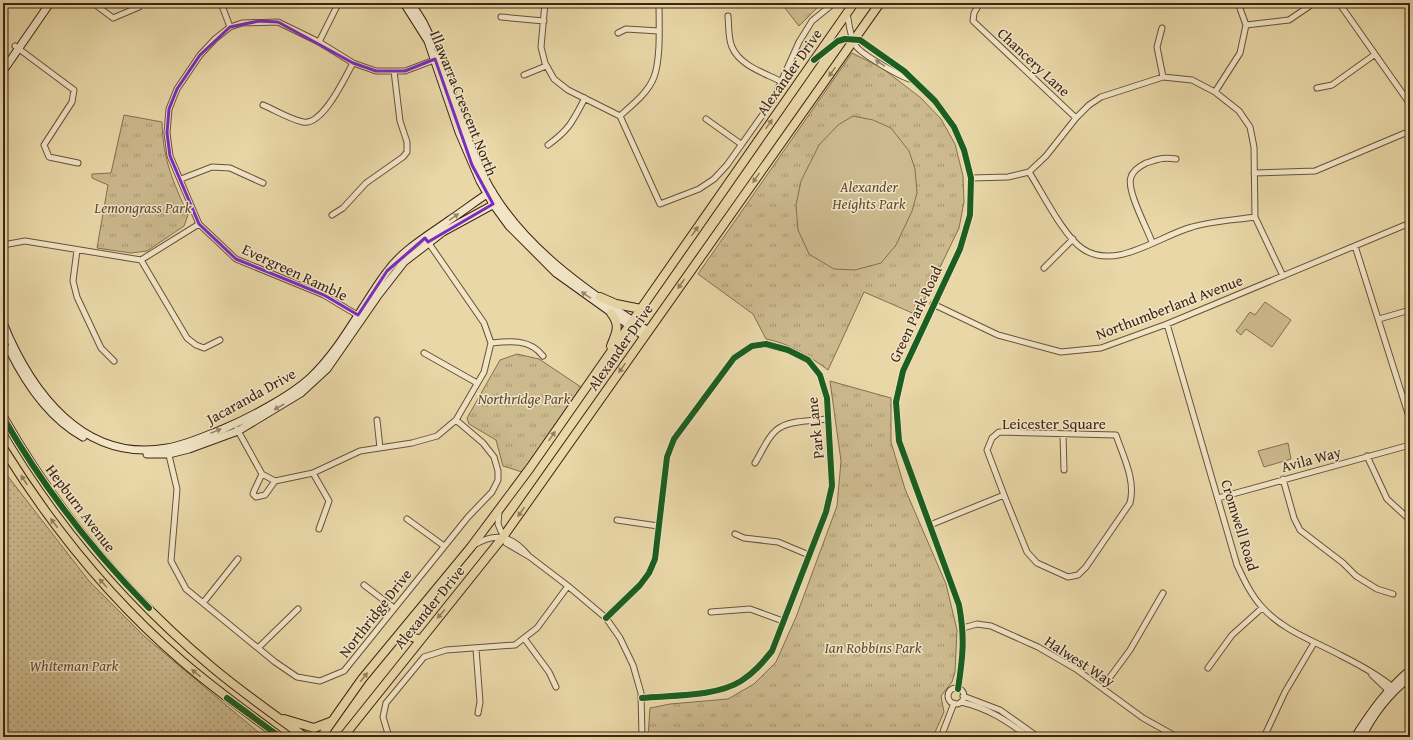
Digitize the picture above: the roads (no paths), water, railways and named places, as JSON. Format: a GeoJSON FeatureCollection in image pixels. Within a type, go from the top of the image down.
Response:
{"type":"FeatureCollection","features":[{"type":"Feature","properties":{"kind":"main road","name":"Alexander Drive"},"geometry":{"type":"LineString","coordinates":[[320,737],[500,508],[608,357],[854,3]]}},
{"type":"Feature","properties":{"kind":"main road","name":"Alexander Drive"},"geometry":{"type":"LineString","coordinates":[[343,737],[420,639],[465,587],[503,537],[880,3]]}},
{"type":"Feature","properties":{"kind":"main road"},"geometry":{"type":"LineString","coordinates":[[600,297],[621,305],[641,309]]}},
{"type":"Feature","properties":{"kind":"main road"},"geometry":{"type":"LineString","coordinates":[[608,357],[617,327],[617,322],[611,313]]}},
{"type":"Feature","properties":{"kind":"main road","name":"Hepburn Avenue"},"geometry":{"type":"LineString","coordinates":[[3,416],[27,457],[58,503],[92,547],[125,583],[170,629],[212,668],[305,737]]}},
{"type":"Feature","properties":{"kind":"main road","name":"Hepburn Avenue"},"geometry":{"type":"LineString","coordinates":[[3,448],[29,489],[62,535],[118,599],[192,670],[280,737]]}},
{"type":"Feature","properties":{"kind":"main road"},"geometry":{"type":"LineString","coordinates":[[406,626],[408,634],[412,638],[420,639]]}},
{"type":"Feature","properties":{"kind":"main road"},"geometry":{"type":"LineString","coordinates":[[277,717],[314,728],[326,724],[332,720]]}},
{"type":"Feature","properties":{"kind":"main road"},"geometry":{"type":"LineString","coordinates":[[349,737],[352,725]]}},
{"type":"Feature","properties":{"kind":"street"},"geometry":{"type":"LineString","coordinates":[[3,71],[46,3]]}},
{"type":"Feature","properties":{"kind":"street"},"geometry":{"type":"LineString","coordinates":[[3,64],[17,48],[50,3]]}},
{"type":"Feature","properties":{"kind":"street"},"geometry":{"type":"LineString","coordinates":[[93,3],[113,18],[139,7]]}},
{"type":"Feature","properties":{"kind":"street"},"geometry":{"type":"LineString","coordinates":[[221,3],[230,27]]}},
{"type":"Feature","properties":{"kind":"street"},"geometry":{"type":"LineString","coordinates":[[318,42],[337,6],[337,3]]}},
{"type":"Feature","properties":{"kind":"street","name":"Illawarra Crescent North"},"geometry":{"type":"LineString","coordinates":[[404,3],[438,59]]}},
{"type":"Feature","properties":{"kind":"street","name":"Illawarra Crescent North"},"geometry":{"type":"LineString","coordinates":[[411,3],[426,26],[472,165],[509,226],[543,262],[611,313],[631,323]]}},
{"type":"Feature","properties":{"kind":"street"},"geometry":{"type":"LineString","coordinates":[[545,3],[541,47],[546,66],[554,79],[568,90],[620,116],[660,204],[699,189],[714,179],[727,165],[773,100],[799,42],[812,21],[834,3]]}},
{"type":"Feature","properties":{"kind":"street"},"geometry":{"type":"LineString","coordinates":[[620,116],[643,95],[654,78],[659,31],[659,3]]}},
{"type":"Feature","properties":{"kind":"street","name":"Chancery Lane"},"geometry":{"type":"LineString","coordinates":[[980,3],[974,13],[973,21],[1076,118]]}},
{"type":"Feature","properties":{"kind":"street"},"geometry":{"type":"LineString","coordinates":[[1215,92],[1240,53],[1246,25],[1238,3]]}},
{"type":"Feature","properties":{"kind":"street"},"geometry":{"type":"LineString","coordinates":[[1246,25],[1289,20],[1314,3]]}},
{"type":"Feature","properties":{"kind":"street"},"geometry":{"type":"LineString","coordinates":[[1339,3],[1374,55],[1410,104]]}},
{"type":"Feature","properties":{"kind":"street"},"geometry":{"type":"LineString","coordinates":[[814,60],[838,41],[845,39],[854,40],[849,28],[847,13]]}},
{"type":"Feature","properties":{"kind":"street"},"geometry":{"type":"LineString","coordinates":[[728,16],[732,47],[740,58],[748,64],[782,82]]}},
{"type":"Feature","properties":{"kind":"street"},"geometry":{"type":"LineString","coordinates":[[501,17],[544,21]]}},
{"type":"Feature","properties":{"kind":"street","name":"Evergreen Ramble"},"geometry":{"type":"LineString","coordinates":[[360,317],[324,295],[236,259],[198,224],[181,179],[170,156],[167,133],[169,109],[177,89],[200,55],[215,38],[230,27],[248,22],[278,22],[318,42],[353,63],[376,71],[405,71],[438,59]]}},
{"type":"Feature","properties":{"kind":"street"},"geometry":{"type":"LineString","coordinates":[[1162,28],[1157,47],[1163,77]]}},
{"type":"Feature","properties":{"kind":"street"},"geometry":{"type":"LineString","coordinates":[[618,33],[626,29],[659,31]]}},
{"type":"Feature","properties":{"kind":"street","name":"Green Park Road"},"geometry":{"type":"LineString","coordinates":[[854,40],[860,40],[904,72],[935,101],[954,127],[964,150],[971,178],[970,215],[960,249],[903,371],[896,402],[899,441],[960,605],[964,650],[958,689]]}},
{"type":"Feature","properties":{"kind":"street"},"geometry":{"type":"LineString","coordinates":[[17,48],[74,90],[72,102],[44,145],[49,157],[78,163]]}},
{"type":"Feature","properties":{"kind":"street"},"geometry":{"type":"LineString","coordinates":[[1317,88],[1332,85],[1374,55]]}},
{"type":"Feature","properties":{"kind":"street"},"geometry":{"type":"LineString","coordinates":[[263,105],[304,122],[314,119],[327,108],[353,63]]}},
{"type":"Feature","properties":{"kind":"street"},"geometry":{"type":"LineString","coordinates":[[524,75],[546,66]]}},
{"type":"Feature","properties":{"kind":"street"},"geometry":{"type":"LineString","coordinates":[[332,215],[344,208],[366,183],[403,157],[406,152],[407,142],[400,121],[394,71]]}},
{"type":"Feature","properties":{"kind":"street"},"geometry":{"type":"LineString","coordinates":[[971,178],[1008,177],[1029,172],[1046,156],[1076,118],[1089,105],[1101,97],[1163,77],[1192,80],[1215,92],[1239,111],[1250,127],[1254,147],[1255,217],[1283,276]]}},
{"type":"Feature","properties":{"kind":"street"},"geometry":{"type":"LineString","coordinates":[[548,145],[564,134],[571,126],[584,98]]}},
{"type":"Feature","properties":{"kind":"street"},"geometry":{"type":"LineString","coordinates":[[706,119],[741,144]]}},
{"type":"Feature","properties":{"kind":"street"},"geometry":{"type":"LineString","coordinates":[[1254,173],[1315,172],[1410,131]]}},
{"type":"Feature","properties":{"kind":"street"},"geometry":{"type":"LineString","coordinates":[[1152,242],[1131,189],[1130,179],[1134,171],[1142,165],[1165,157],[1176,160]]}},
{"type":"Feature","properties":{"kind":"street"},"geometry":{"type":"LineString","coordinates":[[181,179],[212,167],[230,168],[263,183]]}},
{"type":"Feature","properties":{"kind":"street"},"geometry":{"type":"LineString","coordinates":[[1029,172],[1073,239],[1083,249],[1099,256],[1117,257],[1192,227],[1255,217]]}},
{"type":"Feature","properties":{"kind":"street","name":"Jacaranda Drive"},"geometry":{"type":"LineString","coordinates":[[3,335],[19,369],[36,394],[53,415],[74,432],[113,450],[146,454],[196,447],[238,431],[280,407],[311,385],[327,369],[387,271],[400,257],[426,240],[490,193]]}},
{"type":"Feature","properties":{"kind":"street","name":"Illawarra Crescent North"},"geometry":{"type":"LineString","coordinates":[[496,203],[533,244],[568,274],[600,297],[646,334]]}},
{"type":"Feature","properties":{"kind":"street","name":"Jacaranda Drive"},"geometry":{"type":"LineString","coordinates":[[426,240],[496,203]]}},
{"type":"Feature","properties":{"kind":"street","name":"Northumberland Avenue"},"geometry":{"type":"LineString","coordinates":[[933,304],[998,335],[1061,352],[1101,348],[1167,324],[1410,223]]}},
{"type":"Feature","properties":{"kind":"street"},"geometry":{"type":"LineString","coordinates":[[3,245],[25,241],[141,260],[198,224]]}},
{"type":"Feature","properties":{"kind":"street"},"geometry":{"type":"LineString","coordinates":[[1044,268],[1073,239]]}},
{"type":"Feature","properties":{"kind":"street"},"geometry":{"type":"LineString","coordinates":[[234,424],[262,474],[275,481],[313,473],[360,451],[412,443],[437,436],[456,420],[484,372],[491,343],[484,322],[426,240]]}},
{"type":"Feature","properties":{"kind":"street"},"geometry":{"type":"LineString","coordinates":[[1355,246],[1410,420]]}},
{"type":"Feature","properties":{"kind":"street"},"geometry":{"type":"LineString","coordinates":[[77,250],[73,282],[77,297],[101,348],[114,361]]}},
{"type":"Feature","properties":{"kind":"street"},"geometry":{"type":"LineString","coordinates":[[141,260],[188,338],[196,345],[204,348],[220,340]]}},
{"type":"Feature","properties":{"kind":"street"},"geometry":{"type":"LineString","coordinates":[[1378,319],[1410,310]]}},
{"type":"Feature","properties":{"kind":"street","name":"Jacaranda Drive"},"geometry":{"type":"LineString","coordinates":[[3,323],[25,370],[49,404],[68,421],[84,433],[116,446],[168,451],[234,424],[287,394],[309,379],[324,363],[360,317]]}},
{"type":"Feature","properties":{"kind":"street","name":"Cromwell Road"},"geometry":{"type":"LineString","coordinates":[[1167,324],[1237,565],[1248,588],[1262,608],[1282,623],[1314,643],[1340,654],[1370,672],[1392,690]]}},
{"type":"Feature","properties":{"kind":"street"},"geometry":{"type":"LineString","coordinates":[[491,343],[510,341],[527,343],[538,350],[543,356]]}},
{"type":"Feature","properties":{"kind":"street","name":"Park Lane"},"geometry":{"type":"LineString","coordinates":[[606,618],[649,573],[655,559],[667,457],[674,439],[734,358],[752,346],[766,344],[788,350],[808,360],[820,375],[827,398],[827,419],[832,455],[832,486],[826,512],[772,651],[757,668],[741,681],[718,690],[642,698]]}},
{"type":"Feature","properties":{"kind":"street"},"geometry":{"type":"LineString","coordinates":[[424,353],[477,384]]}},
{"type":"Feature","properties":{"kind":"street"},"geometry":{"type":"LineString","coordinates":[[755,463],[774,433],[780,427],[792,423],[827,419]]}},
{"type":"Feature","properties":{"kind":"street"},"geometry":{"type":"LineString","coordinates":[[377,420],[380,448]]}},
{"type":"Feature","properties":{"kind":"street","name":"Northridge Drive"},"geometry":{"type":"LineString","coordinates":[[168,451],[177,489],[171,561],[186,588],[258,648],[297,677],[320,681],[344,671],[444,546],[492,492],[498,480],[498,471],[494,457],[483,443],[456,420]]}},
{"type":"Feature","properties":{"kind":"street","name":"Leicester Square"},"geometry":{"type":"LineString","coordinates":[[999,432],[1116,435],[1131,481],[1132,493],[1130,503],[1086,567],[1078,575],[1068,577],[1038,563],[1027,552],[1004,495],[987,450],[992,438],[999,432]]}},
{"type":"Feature","properties":{"kind":"street"},"geometry":{"type":"LineString","coordinates":[[1063,434],[1064,470]]}},
{"type":"Feature","properties":{"kind":"street","name":"Avila Way"},"geometry":{"type":"LineString","coordinates":[[1218,498],[1410,445]]}},
{"type":"Feature","properties":{"kind":"street"},"geometry":{"type":"LineString","coordinates":[[1367,456],[1387,499],[1410,520]]}},
{"type":"Feature","properties":{"kind":"street"},"geometry":{"type":"LineString","coordinates":[[313,473],[329,501],[319,529]]}},
{"type":"Feature","properties":{"kind":"street"},"geometry":{"type":"LineString","coordinates":[[262,474],[254,491],[256,497],[265,495],[275,481]]}},
{"type":"Feature","properties":{"kind":"street"},"geometry":{"type":"LineString","coordinates":[[1283,479],[1294,518],[1300,530],[1343,563],[1356,576],[1377,589],[1392,594]]}},
{"type":"Feature","properties":{"kind":"street"},"geometry":{"type":"LineString","coordinates":[[930,525],[1004,495]]}},
{"type":"Feature","properties":{"kind":"street"},"geometry":{"type":"LineString","coordinates":[[500,508],[498,524],[506,543],[530,557],[568,586],[606,618],[620,638],[634,665],[642,698],[642,737]]}},
{"type":"Feature","properties":{"kind":"street"},"geometry":{"type":"LineString","coordinates":[[407,519],[444,546]]}},
{"type":"Feature","properties":{"kind":"street"},"geometry":{"type":"LineString","coordinates":[[617,520],[658,526]]}},
{"type":"Feature","properties":{"kind":"street"},"geometry":{"type":"LineString","coordinates":[[734,534],[744,538],[778,542],[809,555]]}},
{"type":"Feature","properties":{"kind":"street"},"geometry":{"type":"LineString","coordinates":[[471,546],[485,539],[503,537]]}},
{"type":"Feature","properties":{"kind":"street"},"geometry":{"type":"LineString","coordinates":[[203,603],[238,559]]}},
{"type":"Feature","properties":{"kind":"street"},"geometry":{"type":"LineString","coordinates":[[364,585],[394,608]]}},
{"type":"Feature","properties":{"kind":"street"},"geometry":{"type":"LineString","coordinates":[[389,737],[383,717],[386,703],[424,657],[446,650],[515,645],[537,628],[568,586]]}},
{"type":"Feature","properties":{"kind":"street"},"geometry":{"type":"LineString","coordinates":[[1102,688],[1130,650],[1163,593]]}},
{"type":"Feature","properties":{"kind":"street"},"geometry":{"type":"LineString","coordinates":[[1208,668],[1232,635],[1262,608]]}},
{"type":"Feature","properties":{"kind":"street"},"geometry":{"type":"LineString","coordinates":[[258,648],[298,609]]}},
{"type":"Feature","properties":{"kind":"street"},"geometry":{"type":"LineString","coordinates":[[712,612],[750,609],[783,621]]}},
{"type":"Feature","properties":{"kind":"street","name":"Halwest Way"},"geometry":{"type":"LineString","coordinates":[[963,628],[977,624],[991,626],[1038,647],[1076,669],[1142,718],[1177,737]]}},
{"type":"Feature","properties":{"kind":"street"},"geometry":{"type":"LineString","coordinates":[[524,638],[549,672],[556,687]]}},
{"type":"Feature","properties":{"kind":"street"},"geometry":{"type":"LineString","coordinates":[[1264,737],[1284,692],[1314,643]]}},
{"type":"Feature","properties":{"kind":"street"},"geometry":{"type":"LineString","coordinates":[[476,649],[480,702],[478,713]]}},
{"type":"Feature","properties":{"kind":"street"},"geometry":{"type":"LineString","coordinates":[[1355,737],[1371,710],[1410,670]]}},
{"type":"Feature","properties":{"kind":"street"},"geometry":{"type":"LineString","coordinates":[[1362,737],[1370,722],[1392,690],[1410,677]]}},
{"type":"Feature","properties":{"kind":"street"},"geometry":{"type":"LineString","coordinates":[[1029,737],[991,711],[961,702],[954,703],[949,699],[948,694],[953,689],[958,689],[963,696],[996,708],[1038,737]]}},
{"type":"Feature","properties":{"kind":"street"},"geometry":{"type":"LineString","coordinates":[[961,702],[963,696]]}},
{"type":"Feature","properties":{"kind":"street"},"geometry":{"type":"LineString","coordinates":[[941,737],[954,703]]}},
{"type":"Feature","properties":{"kind":"park label","name":"Alexander Heights Park"},"geometry":{"type":"Point","coordinates":[869,194]}},
{"type":"Feature","properties":{"kind":"park label","name":"Lemongrass Park"},"geometry":{"type":"Point","coordinates":[143,207]}},
{"type":"Feature","properties":{"kind":"park label","name":"Northridge Park"},"geometry":{"type":"Point","coordinates":[524,398]}},
{"type":"Feature","properties":{"kind":"park label","name":"Ian Robbins Park"},"geometry":{"type":"Point","coordinates":[873,647]}},
{"type":"Feature","properties":{"kind":"park label","name":"Whiteman Park"},"geometry":{"type":"Point","coordinates":[74,665]}}]}
